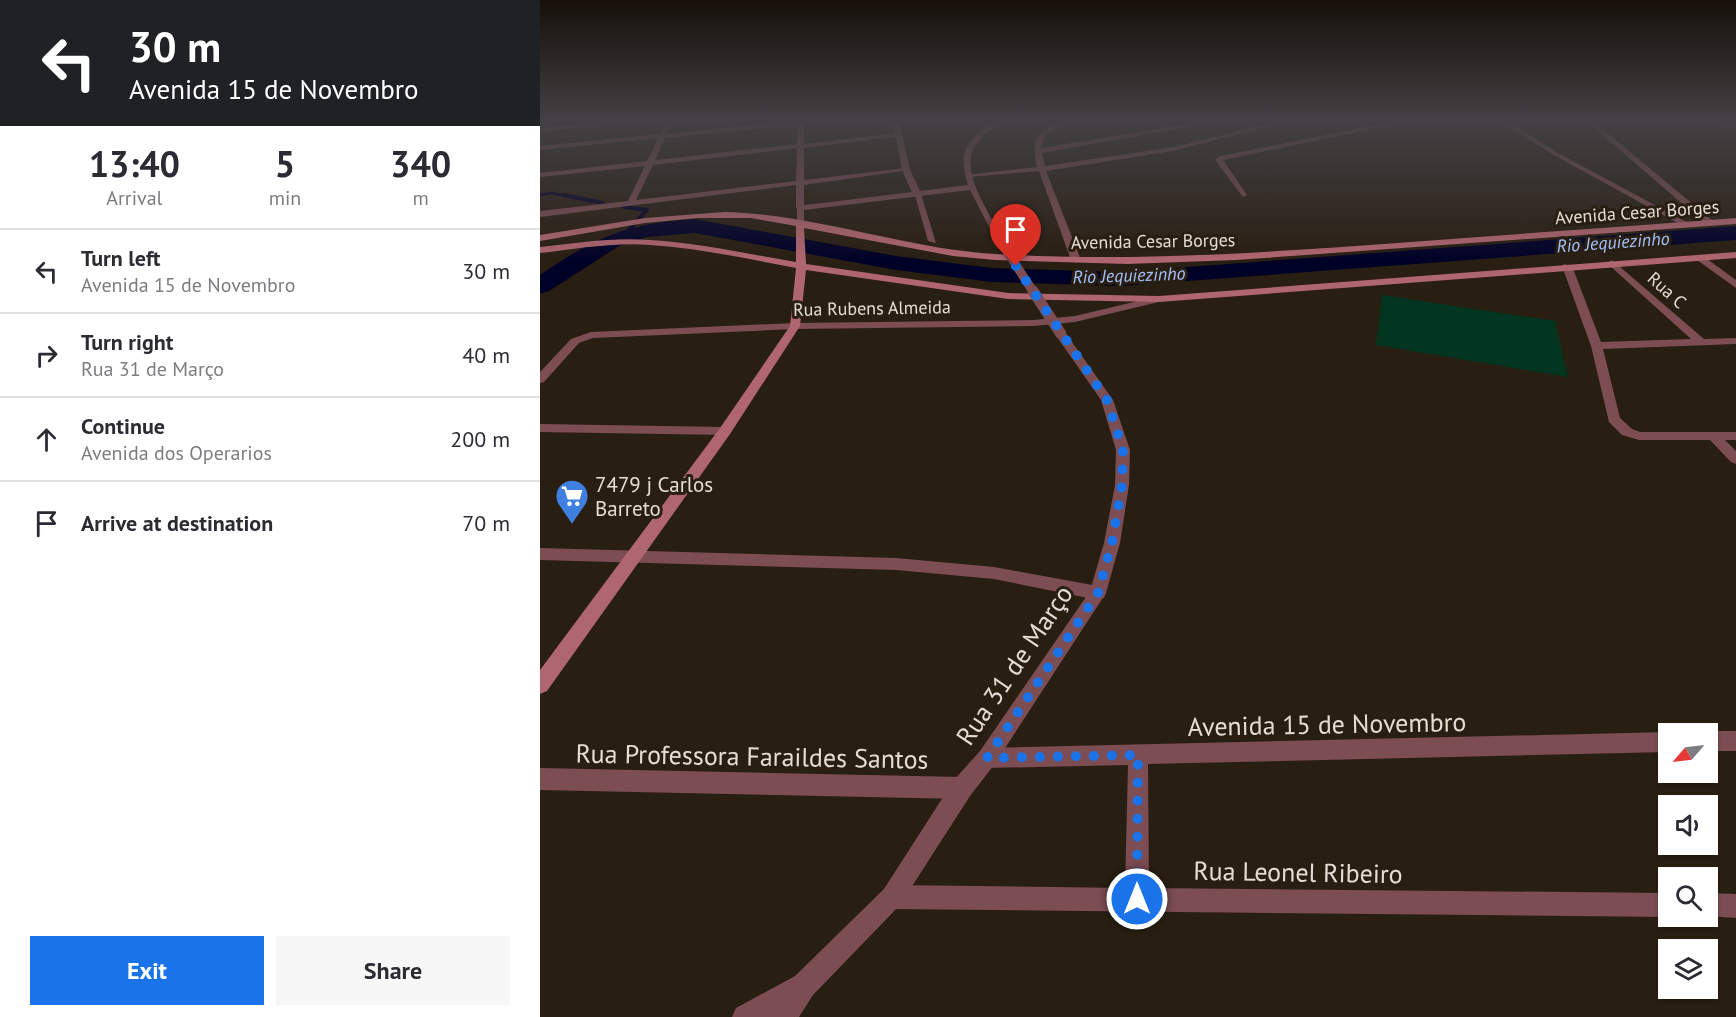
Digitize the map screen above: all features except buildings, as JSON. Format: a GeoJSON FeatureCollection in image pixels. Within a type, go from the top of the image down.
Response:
{"type":"FeatureCollection","features":[{"type":"Feature","properties":{"kind":"main road","name":"Avenida Cesar Borges"},"geometry":{"type":"LineString","coordinates":[[540,238],[684,215],[751,215],[953,253],[1076,260],[1236,257],[1736,221]]}},
{"type":"Feature","properties":{"kind":"main road"},"geometry":{"type":"LineString","coordinates":[[540,685],[724,431],[795,326],[801,262],[800,224]]}},
{"type":"Feature","properties":{"kind":"main road"},"geometry":{"type":"LineString","coordinates":[[540,250],[648,242],[801,262],[1008,296],[1159,299],[1567,266],[1736,255]]}},
{"type":"Feature","properties":{"kind":"street"},"geometry":{"type":"LineString","coordinates":[[540,175],[608,167]]}},
{"type":"Feature","properties":{"kind":"street"},"geometry":{"type":"LineString","coordinates":[[631,203],[646,167]]}},
{"type":"Feature","properties":{"kind":"street"},"geometry":{"type":"LineString","coordinates":[[800,224],[801,167]]}},
{"type":"Feature","properties":{"kind":"street"},"geometry":{"type":"LineString","coordinates":[[969,167],[969,175],[1041,171],[1061,167]]}},
{"type":"Feature","properties":{"kind":"street"},"geometry":{"type":"LineString","coordinates":[[1041,167],[1076,260]]}},
{"type":"Feature","properties":{"kind":"street"},"geometry":{"type":"LineString","coordinates":[[1224,167],[1242,195]]}},
{"type":"Feature","properties":{"kind":"street"},"geometry":{"type":"LineString","coordinates":[[1579,167],[1688,225]]}},
{"type":"Feature","properties":{"kind":"street"},"geometry":{"type":"LineString","coordinates":[[1644,167],[1710,223]]}},
{"type":"Feature","properties":{"kind":"street"},"geometry":{"type":"LineString","coordinates":[[540,214],[906,170],[917,194],[933,242]]}},
{"type":"Feature","properties":{"kind":"street","name":"Rua 31 de Março"},"geometry":{"type":"LineString","coordinates":[[804,986],[892,897],[962,788],[987,758],[1098,593],[1114,531],[1122,485],[1123,450],[1107,400],[1005,248],[972,187],[969,175]]}},
{"type":"Feature","properties":{"kind":"street"},"geometry":{"type":"LineString","coordinates":[[800,208],[972,187]]}},
{"type":"Feature","properties":{"kind":"street"},"geometry":{"type":"LineString","coordinates":[[1700,258],[1736,285]]}},
{"type":"Feature","properties":{"kind":"street","name":"Rua C"},"geometry":{"type":"LineString","coordinates":[[1612,263],[1700,341]]}},
{"type":"Feature","properties":{"kind":"street"},"geometry":{"type":"LineString","coordinates":[[1567,266],[1597,346],[1614,419],[1627,432],[1639,436],[1736,436]]}},
{"type":"Feature","properties":{"kind":"street","name":"Rua Rubens Almeida"},"geometry":{"type":"LineString","coordinates":[[540,379],[575,341],[583,337],[795,326],[1034,323],[1075,319],[1159,299]]}},
{"type":"Feature","properties":{"kind":"street"},"geometry":{"type":"LineString","coordinates":[[1597,346],[1736,341]]}},
{"type":"Feature","properties":{"kind":"street"},"geometry":{"type":"LineString","coordinates":[[540,428],[724,431]]}},
{"type":"Feature","properties":{"kind":"street"},"geometry":{"type":"LineString","coordinates":[[1714,437],[1736,459]]}},
{"type":"Feature","properties":{"kind":"street"},"geometry":{"type":"LineString","coordinates":[[540,554],[896,564],[993,573],[1098,593]]}},
{"type":"Feature","properties":{"kind":"street"},"geometry":{"type":"LineString","coordinates":[[1718,741],[1736,741]]}},
{"type":"Feature","properties":{"kind":"street","name":"Avenida 15 de Novembro"},"geometry":{"type":"LineString","coordinates":[[987,758],[1658,742]]}},
{"type":"Feature","properties":{"kind":"street"},"geometry":{"type":"LineString","coordinates":[[1137,899],[1138,755]]}},
{"type":"Feature","properties":{"kind":"street","name":"Rua Professora Faraildes Santos"},"geometry":{"type":"LineString","coordinates":[[540,778],[962,788]]}},
{"type":"Feature","properties":{"kind":"street","name":"Rua Leonel Ribeiro"},"geometry":{"type":"LineString","coordinates":[[892,897],[1658,905]]}},
{"type":"Feature","properties":{"kind":"street"},"geometry":{"type":"LineString","coordinates":[[1718,905],[1736,906]]}},
{"type":"Feature","properties":{"kind":"street"},"geometry":{"type":"LineString","coordinates":[[745,1017],[804,986]]}},
{"type":"Feature","properties":{"kind":"street"},"geometry":{"type":"LineString","coordinates":[[783,1017],[804,986]]}},
{"type":"Feature","properties":{"kind":"green space"},"geometry":{"type":"Polygon","coordinates":[[[1382,295],[1555,321],[1568,377],[1376,345],[1382,295]]]}},
{"type":"Feature","properties":{"kind":"waterway"},"geometry":{"type":"LineString","coordinates":[[540,195],[552,193],[571,197]]}},
{"type":"Feature","properties":{"kind":"waterway"},"geometry":{"type":"LineString","coordinates":[[563,195],[603,203]]}},
{"type":"Feature","properties":{"kind":"waterway"},"geometry":{"type":"LineString","coordinates":[[624,207],[647,210],[625,234]]}},
{"type":"Feature","properties":{"kind":"waterway","name":"Rio Jequiezinho"},"geometry":{"type":"LineString","coordinates":[[540,286],[579,259],[612,241],[647,230],[669,227],[695,226],[896,263],[992,275],[1120,279],[1736,233]]}},
{"type":"Feature","properties":{"kind":"place","name":"7479 j Carlos Barreto"},"geometry":{"type":"Point","coordinates":[572,525]}},
{"type":"Feature","properties":{"kind":"route"},"geometry":{"type":"LineString","coordinates":[[1016,266],[1107,400],[1123,450],[1122,485],[1112,543],[1098,593],[987,758],[1138,755],[1137,899]]}}]}
